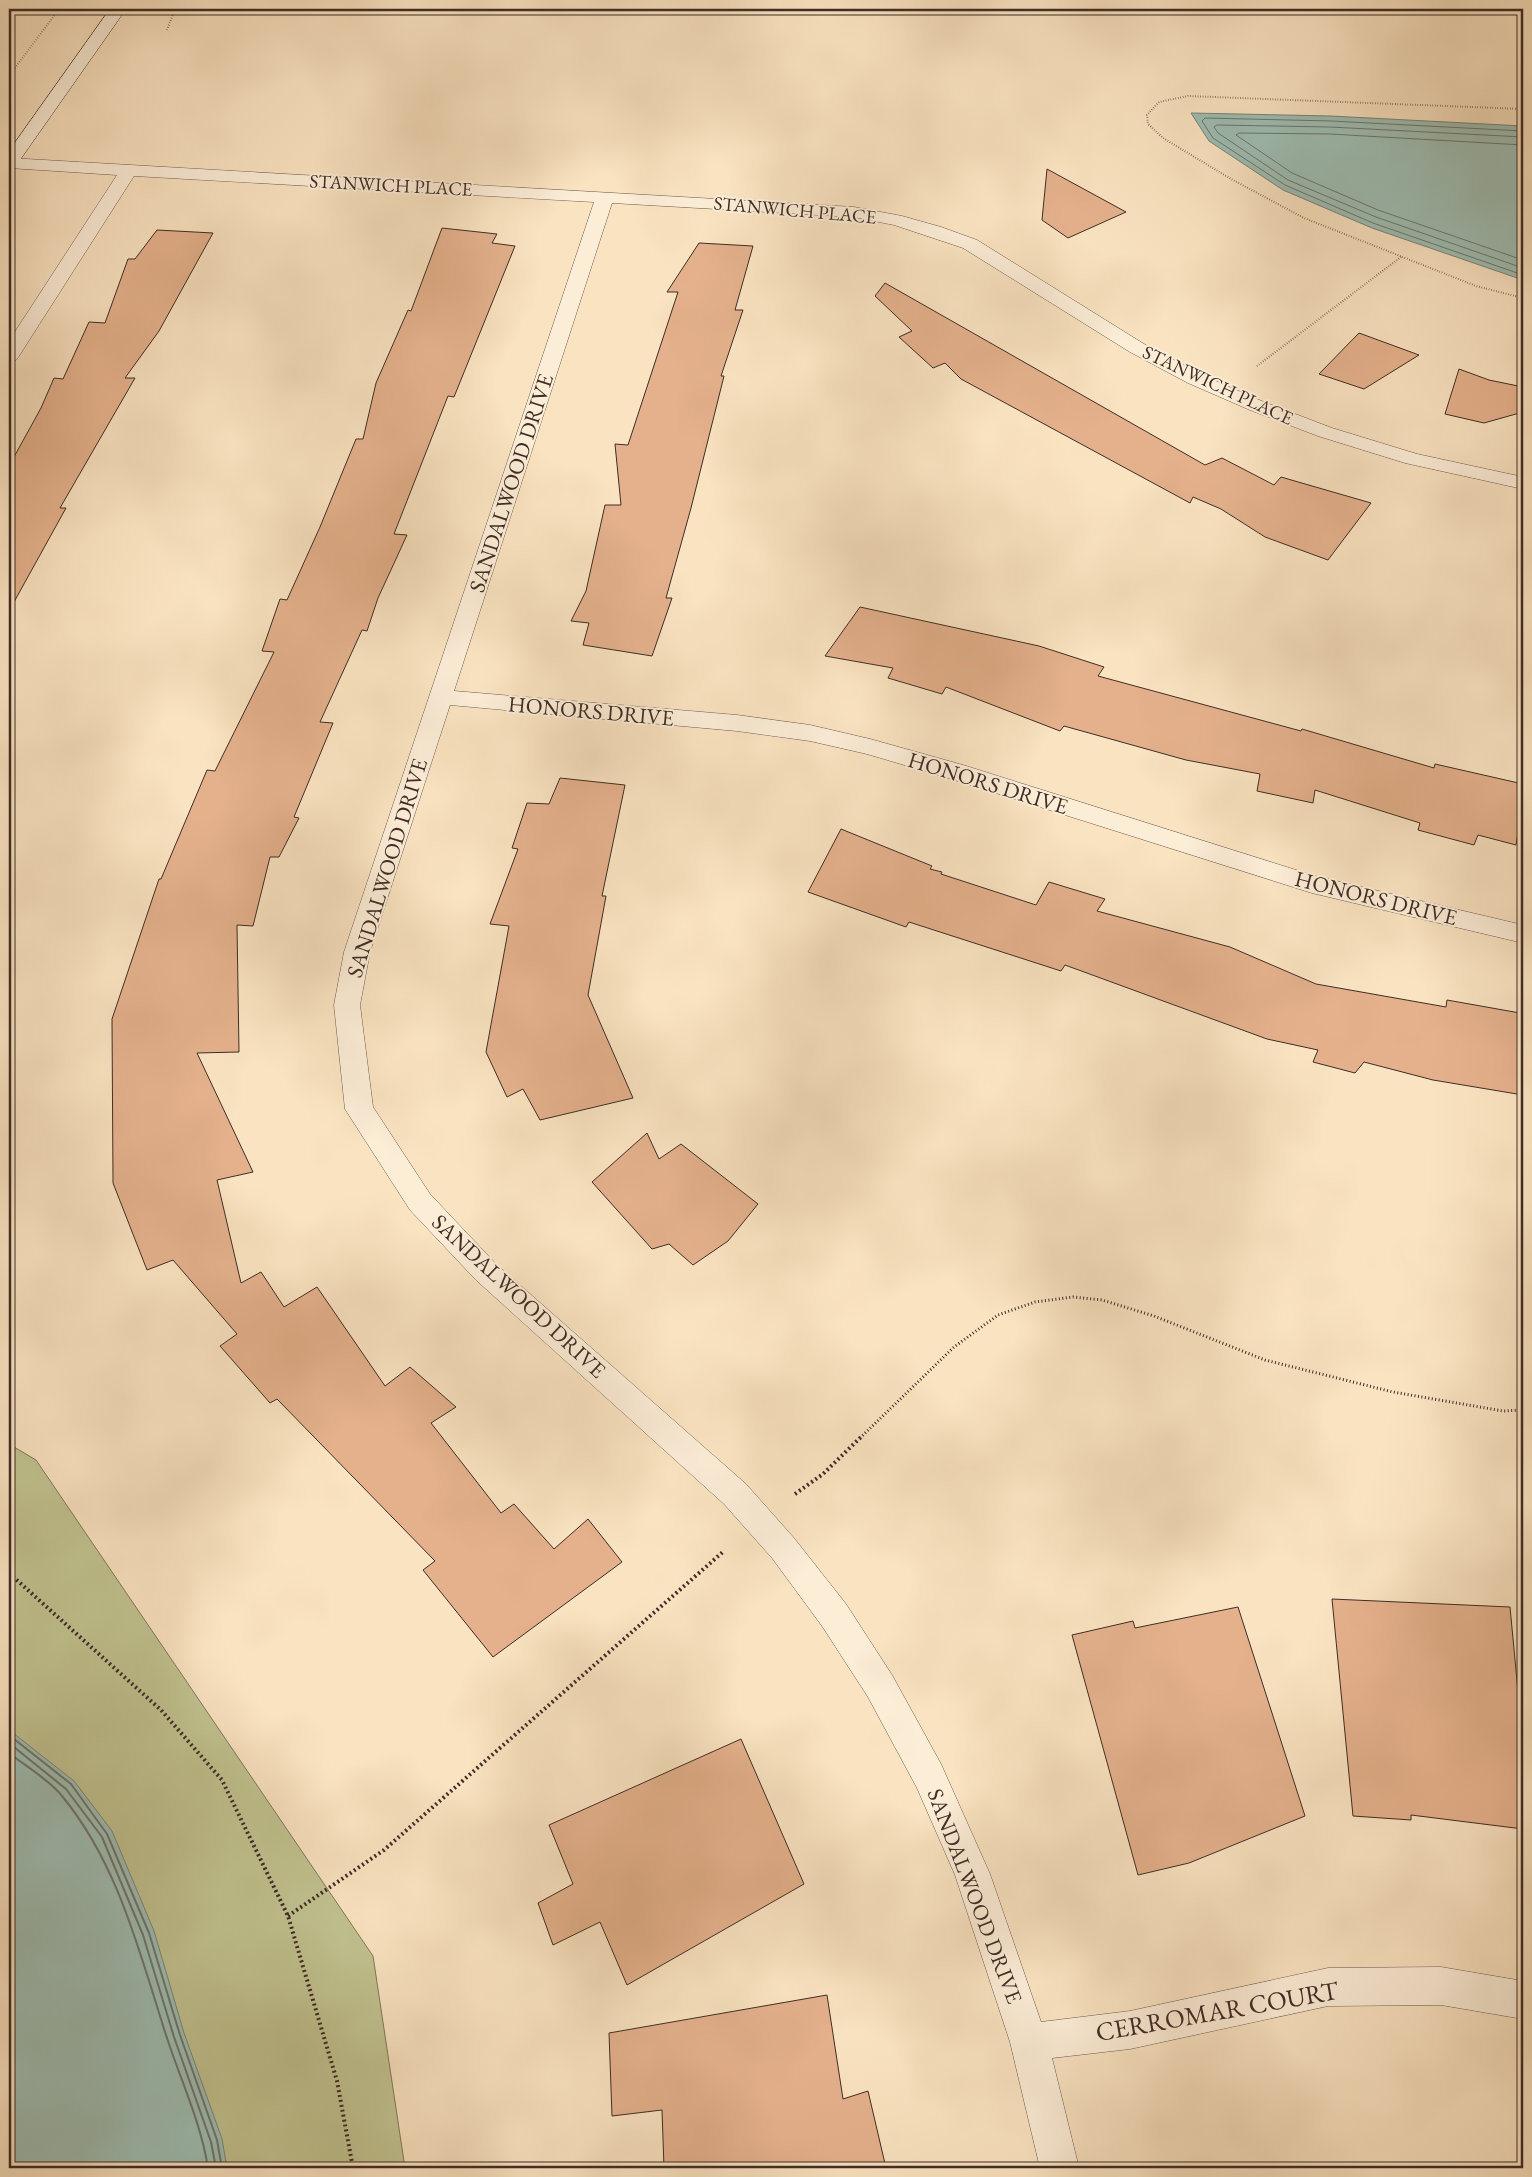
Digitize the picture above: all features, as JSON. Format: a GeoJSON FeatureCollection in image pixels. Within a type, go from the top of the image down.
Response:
{"type":"FeatureCollection","features":[{"type":"Feature","properties":{"kind":"street"},"geometry":{"type":"LineString","coordinates":[[9,163],[118,9]]}},
{"type":"Feature","properties":{"kind":"street","name":"STANWICH PLACE"},"geometry":{"type":"LineString","coordinates":[[9,163],[854,212],[896,220],[970,244],[1137,348],[1195,379],[1258,406],[1325,432],[1412,459],[1523,483]]}},
{"type":"Feature","properties":{"kind":"street"},"geometry":{"type":"LineString","coordinates":[[9,356],[129,170]]}},
{"type":"Feature","properties":{"kind":"street","name":"SANDALWOOD DRIVE"},"geometry":{"type":"LineString","coordinates":[[605,197],[357,952],[347,1005],[359,1109],[420,1202],[486,1272],[735,1494],[783,1548],[834,1614],[880,1686],[929,1776],[972,1874],[1029,2042],[1059,2168]]}},
{"type":"Feature","properties":{"kind":"street","name":"HONORS DRIVE"},"geometry":{"type":"LineString","coordinates":[[440,698],[736,723],[810,732],[954,771],[1312,884],[1523,934]]}},
{"type":"Feature","properties":{"kind":"street","name":"CERROMAR COURT"},"geometry":{"type":"LineString","coordinates":[[1029,2042],[1130,2030],[1328,1987],[1441,1986],[1523,2000]]}},
{"type":"Feature","properties":{"kind":"path"},"geometry":{"type":"LineString","coordinates":[[9,76],[59,9]]}},
{"type":"Feature","properties":{"kind":"path"},"geometry":{"type":"LineString","coordinates":[[167,30],[175,9]]}},
{"type":"Feature","properties":{"kind":"path"},"geometry":{"type":"LineString","coordinates":[[1523,109],[1188,96],[1160,101],[1151,108],[1147,115],[1148,124],[1163,138],[1230,179],[1304,218],[1476,286],[1523,298]]}},
{"type":"Feature","properties":{"kind":"path"},"geometry":{"type":"LineString","coordinates":[[1254,368],[1402,257]]}},
{"type":"Feature","properties":{"kind":"path"},"geometry":{"type":"LineString","coordinates":[[288,1916],[384,1850],[759,1520],[823,1474],[954,1347],[998,1315],[1035,1302],[1073,1297],[1102,1300],[1154,1316],[1265,1360],[1393,1392],[1503,1411],[1523,1410]]}},
{"type":"Feature","properties":{"kind":"path"},"geometry":{"type":"LineString","coordinates":[[9,1573],[161,1710],[222,1780],[288,1916],[337,2080],[353,2168]]}},
{"type":"Feature","properties":{"kind":"green space"},"geometry":{"type":"Polygon","coordinates":[[[9,1444],[36,1460],[373,1956],[405,2168],[9,2168],[9,1444]]]}},
{"type":"Feature","properties":{"kind":"water"},"geometry":{"type":"Polygon","coordinates":[[[1191,113],[1331,116],[1523,126],[1523,280],[1372,228],[1283,190],[1209,141],[1191,113]]]}},
{"type":"Feature","properties":{"kind":"water"},"geometry":{"type":"Polygon","coordinates":[[[9,1726],[13,1733],[74,1781],[112,1831],[154,1931],[184,2033],[222,2139],[227,2168],[9,2168],[9,1726]]]}},
{"type":"Feature","properties":{"kind":"building"},"geometry":{"type":"Polygon","coordinates":[[[1047,169],[1126,212],[1068,238],[1042,220],[1047,169]]]}},
{"type":"Feature","properties":{"kind":"building"},"geometry":{"type":"Polygon","coordinates":[[[442,228],[497,234],[492,243],[515,246],[454,397],[448,396],[394,534],[407,535],[378,598],[367,631],[362,630],[320,722],[333,723],[294,817],[299,818],[279,857],[270,857],[253,926],[237,925],[239,1052],[197,1053],[253,1172],[217,1180],[241,1283],[261,1272],[284,1307],[317,1287],[385,1386],[410,1367],[456,1407],[431,1423],[501,1513],[514,1504],[554,1549],[588,1519],[622,1562],[493,1657],[423,1570],[435,1561],[277,1399],[270,1403],[220,1346],[237,1334],[173,1260],[147,1270],[113,1183],[112,1019],[159,879],[161,879],[207,770],[215,771],[274,652],[262,651],[280,599],[287,600],[320,527],[356,439],[363,439],[376,383],[408,310],[411,311],[442,228]]]}},
{"type":"Feature","properties":{"kind":"building"},"geometry":{"type":"Polygon","coordinates":[[[157,230],[213,233],[159,331],[125,378],[135,378],[60,508],[66,508],[9,611],[9,466],[41,408],[54,378],[63,379],[89,322],[105,323],[128,259],[135,259],[157,230]]]}},
{"type":"Feature","properties":{"kind":"building"},"geometry":{"type":"Polygon","coordinates":[[[699,243],[753,246],[735,310],[743,310],[721,376],[724,376],[666,598],[672,598],[652,656],[583,645],[589,623],[571,621],[586,591],[605,505],[621,505],[615,444],[628,445],[678,292],[667,292],[699,243]]]}},
{"type":"Feature","properties":{"kind":"building"},"geometry":{"type":"Polygon","coordinates":[[[885,283],[1205,465],[1222,458],[1274,485],[1281,477],[1371,503],[1328,560],[1265,537],[1221,509],[1193,497],[1190,503],[961,379],[945,363],[933,368],[899,337],[912,331],[875,296],[885,283]]]}},
{"type":"Feature","properties":{"kind":"building"},"geometry":{"type":"Polygon","coordinates":[[[1359,333],[1419,355],[1364,389],[1319,374],[1359,333]]]}},
{"type":"Feature","properties":{"kind":"building"},"geometry":{"type":"Polygon","coordinates":[[[1459,369],[1489,380],[1523,387],[1523,412],[1484,423],[1445,414],[1459,369]]]}},
{"type":"Feature","properties":{"kind":"building"},"geometry":{"type":"Polygon","coordinates":[[[860,607],[1039,646],[1104,667],[1098,676],[1301,731],[1302,729],[1434,768],[1435,764],[1523,784],[1523,801],[1516,845],[1478,835],[1474,845],[1418,830],[1420,823],[1315,790],[1313,803],[1257,791],[1260,774],[1186,760],[1064,726],[1060,731],[946,687],[942,694],[888,678],[893,668],[825,656],[860,607]]]}},
{"type":"Feature","properties":{"kind":"building"},"geometry":{"type":"Polygon","coordinates":[[[560,778],[625,785],[602,896],[606,896],[588,995],[633,1098],[540,1120],[523,1089],[507,1097],[486,1052],[509,926],[490,924],[518,849],[512,848],[527,803],[549,804],[560,778]]]}},
{"type":"Feature","properties":{"kind":"building"},"geometry":{"type":"Polygon","coordinates":[[[841,829],[932,866],[930,869],[942,872],[941,874],[1036,905],[1049,882],[1105,899],[1097,911],[1230,947],[1316,984],[1446,1007],[1447,1000],[1520,1013],[1523,1034],[1523,1095],[1433,1080],[1364,1062],[1355,1073],[1313,1062],[1318,1050],[1267,1039],[1065,965],[1061,971],[909,922],[906,927],[808,892],[841,829]]]}},
{"type":"Feature","properties":{"kind":"building"},"geometry":{"type":"Polygon","coordinates":[[[647,1133],[659,1159],[681,1144],[758,1204],[728,1241],[693,1265],[669,1244],[652,1249],[592,1182],[647,1133]]]}},
{"type":"Feature","properties":{"kind":"building"},"geometry":{"type":"Polygon","coordinates":[[[1332,1599],[1510,1607],[1523,1744],[1523,1829],[1411,1815],[1411,1820],[1353,1816],[1332,1599]]]}},
{"type":"Feature","properties":{"kind":"building"},"geometry":{"type":"Polygon","coordinates":[[[1238,1607],[1305,1816],[1189,1863],[1138,1875],[1072,1635],[1133,1621],[1135,1628],[1238,1607]]]}},
{"type":"Feature","properties":{"kind":"building"},"geometry":{"type":"Polygon","coordinates":[[[741,1739],[804,1884],[627,1985],[600,1922],[553,1945],[538,1903],[573,1884],[549,1825],[741,1739]]]}},
{"type":"Feature","properties":{"kind":"building"},"geometry":{"type":"Polygon","coordinates":[[[827,1995],[843,2099],[868,2091],[886,2168],[664,2168],[662,2110],[612,2116],[609,2033],[827,1995]]]}}]}
